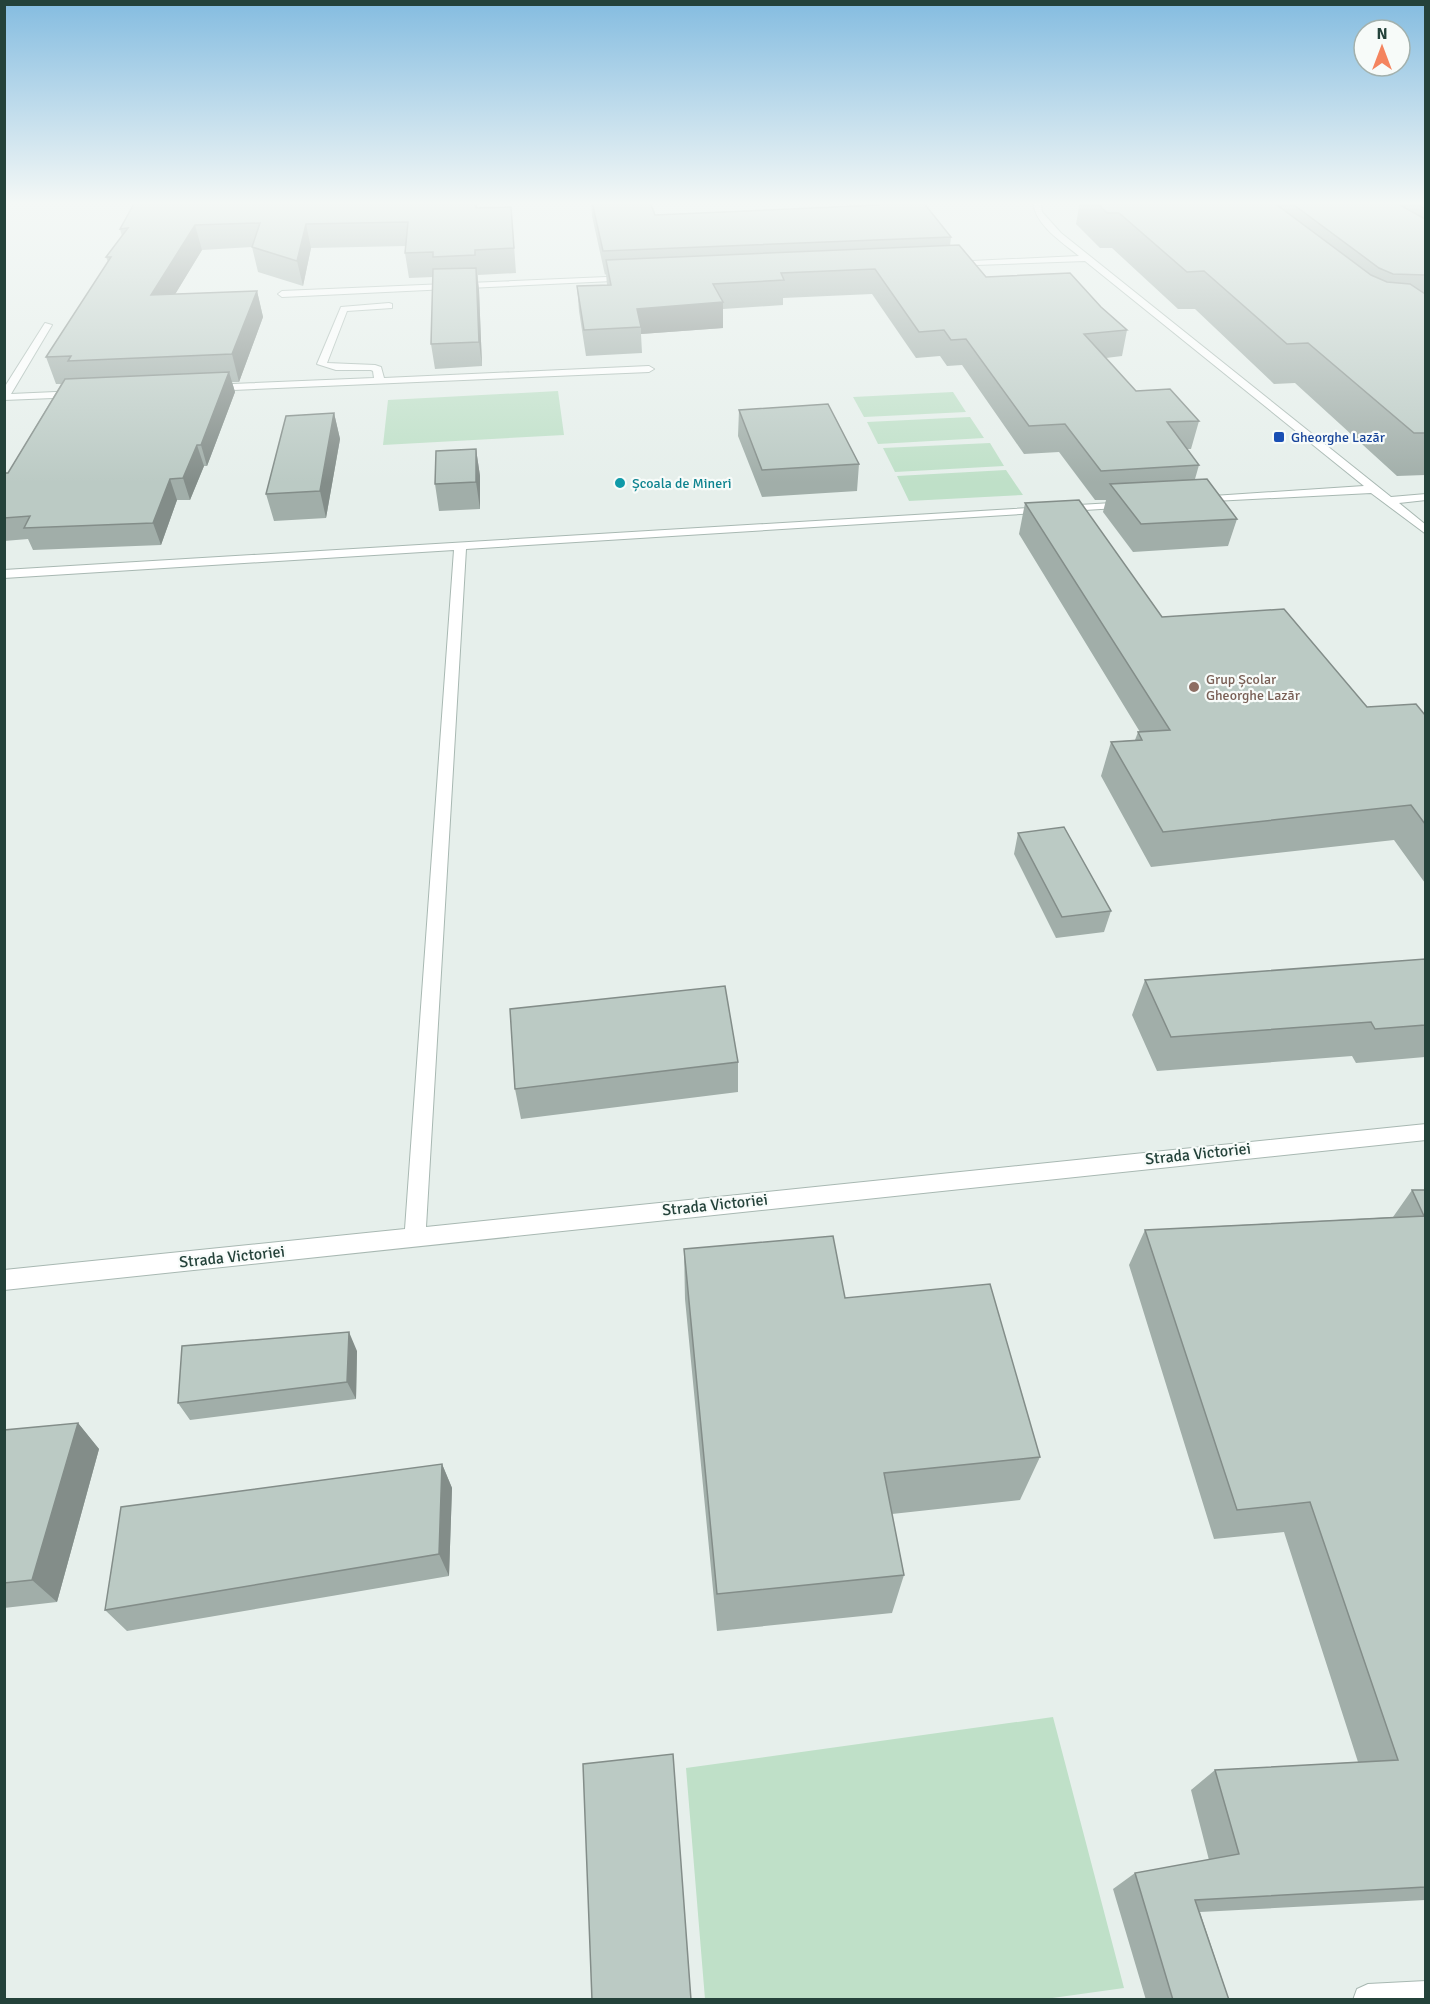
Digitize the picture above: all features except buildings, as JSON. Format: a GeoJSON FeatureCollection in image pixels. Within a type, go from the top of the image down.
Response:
{"type":"FeatureCollection","features":[{"type":"Feature","properties":{"kind":"street"},"geometry":{"type":"LineString","coordinates":[[1134,296],[1425,531]]}},
{"type":"Feature","properties":{"kind":"street"},"geometry":{"type":"LineString","coordinates":[[379,381],[378,369],[372,367],[336,367],[322,364],[344,309],[389,306]]}},
{"type":"Feature","properties":{"kind":"street"},"geometry":{"type":"LineString","coordinates":[[5,397],[48,325]]}},
{"type":"Feature","properties":{"kind":"street"},"geometry":{"type":"LineString","coordinates":[[204,388],[649,369]]}},
{"type":"Feature","properties":{"kind":"street"},"geometry":{"type":"LineString","coordinates":[[5,397],[87,393]]}},
{"type":"Feature","properties":{"kind":"street"},"geometry":{"type":"LineString","coordinates":[[1181,501],[1374,489]]}},
{"type":"Feature","properties":{"kind":"street"},"geometry":{"type":"LineString","coordinates":[[1388,501],[1425,497]]}},
{"type":"Feature","properties":{"kind":"street"},"geometry":{"type":"LineString","coordinates":[[4,574],[1146,504]]}},
{"type":"Feature","properties":{"kind":"street"},"geometry":{"type":"LineString","coordinates":[[415,1239],[460,546]]}},
{"type":"Feature","properties":{"kind":"street","name":"Strada Victoriei"},"geometry":{"type":"LineString","coordinates":[[4,1280],[415,1239],[985,1176],[1425,1132]]}},
{"type":"Feature","properties":{"kind":"street"},"geometry":{"type":"LineString","coordinates":[[1368,2000],[1425,1997]]}},
{"type":"Feature","properties":{"kind":"green space"},"geometry":{"type":"Polygon","coordinates":[[[558,391],[564,435],[383,445],[388,400],[558,391]]]}},
{"type":"Feature","properties":{"kind":"green space"},"geometry":{"type":"Polygon","coordinates":[[[953,392],[966,412],[864,417],[853,397],[953,392]]]}},
{"type":"Feature","properties":{"kind":"green space"},"geometry":{"type":"Polygon","coordinates":[[[970,417],[984,438],[878,444],[867,422],[970,417]]]}},
{"type":"Feature","properties":{"kind":"green space"},"geometry":{"type":"Polygon","coordinates":[[[990,443],[1004,466],[895,472],[883,448],[990,443]]]}},
{"type":"Feature","properties":{"kind":"green space"},"geometry":{"type":"Polygon","coordinates":[[[1006,470],[1023,495],[909,501],[897,476],[1006,470]]]}},
{"type":"Feature","properties":{"kind":"green space"},"geometry":{"type":"Polygon","coordinates":[[[1053,1717],[1124,1988],[1038,2000],[705,1999],[686,1768],[1053,1717]]]}},
{"type":"Feature","properties":{"kind":"place","name":"Gheorghe Lazăr"},"geometry":{"type":"Point","coordinates":[1279,437]}},
{"type":"Feature","properties":{"kind":"place","name":"Școala de Mineri"},"geometry":{"type":"Point","coordinates":[620,483]}},
{"type":"Feature","properties":{"kind":"place","name":"Grup Școlar Gheorghe Lazăr"},"geometry":{"type":"Point","coordinates":[1194,687]}}]}
